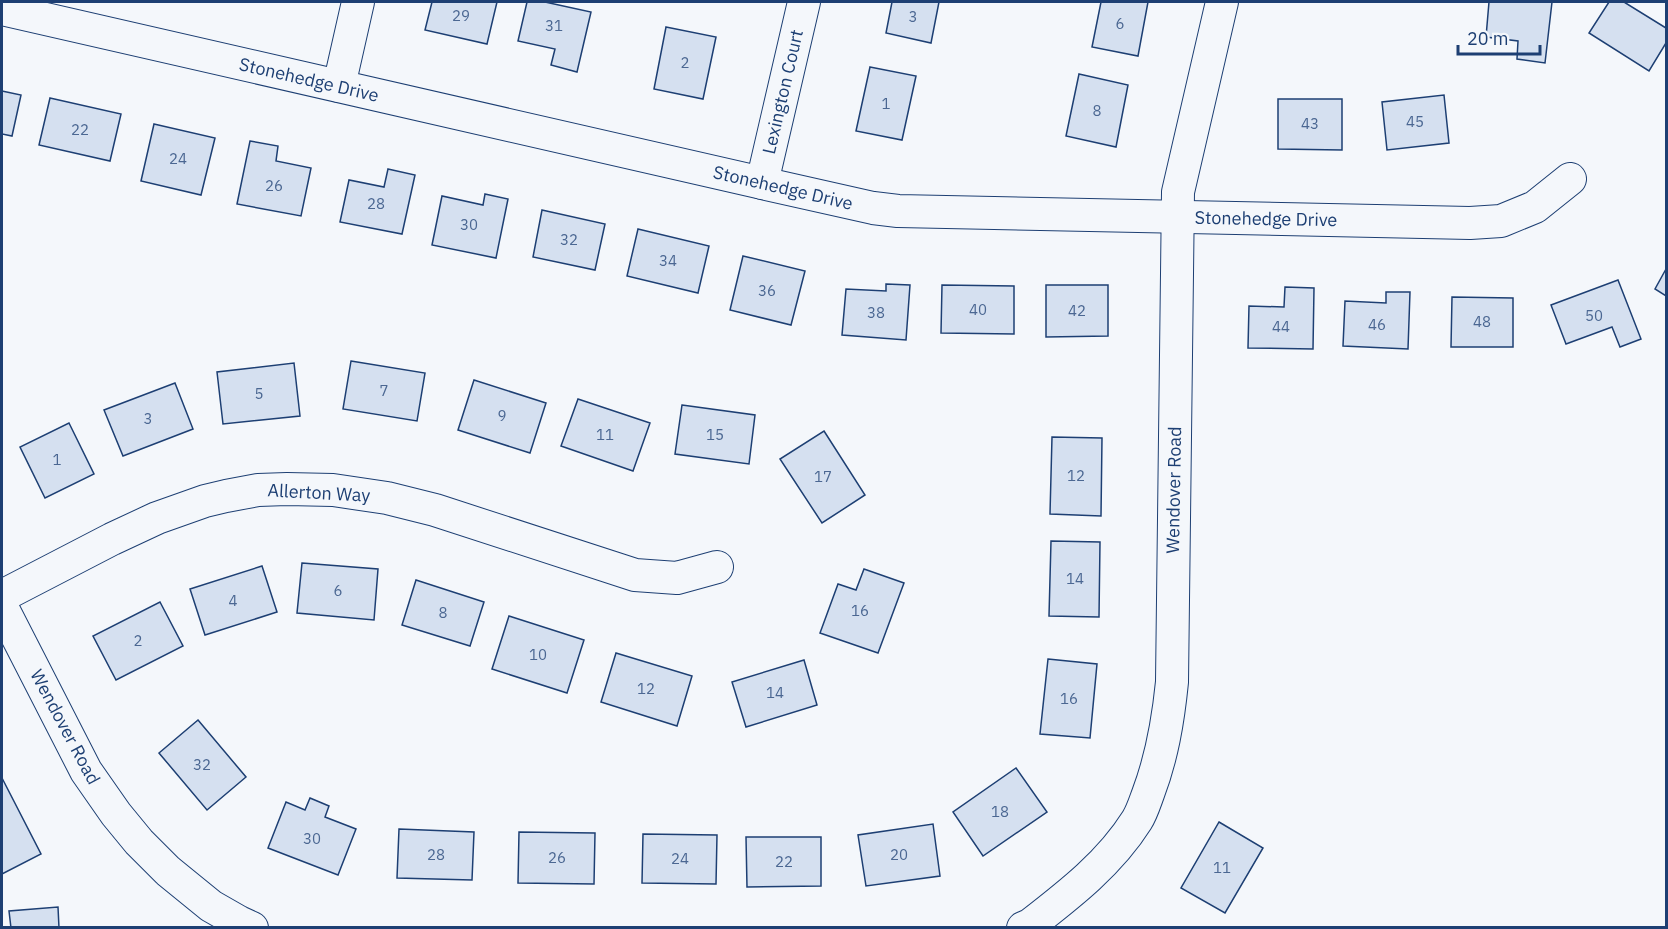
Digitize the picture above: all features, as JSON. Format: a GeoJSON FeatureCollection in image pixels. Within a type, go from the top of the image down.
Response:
{"type":"FeatureCollection","features":[{"type":"Feature","properties":{"kind":"street"},"geometry":{"type":"LineString","coordinates":[[339,86],[358,2]]}},
{"type":"Feature","properties":{"kind":"street","name":"Lexington Court"},"geometry":{"type":"LineString","coordinates":[[762,183],[804,2]]}},
{"type":"Feature","properties":{"kind":"street","name":"Wendover Road"},"geometry":{"type":"LineString","coordinates":[[1023,927],[1030,925],[1079,888],[1111,855],[1138,818],[1156,774],[1167,728],[1172,682],[1178,192],[1222,2]]}},
{"type":"Feature","properties":{"kind":"street","name":"Stonehedge Drive"},"geometry":{"type":"LineString","coordinates":[[2,9],[762,183],[873,208],[898,211],[1470,223],[1501,221],[1535,207],[1570,179]]}},
{"type":"Feature","properties":{"kind":"street","name":"Allerton Way"},"geometry":{"type":"LineString","coordinates":[[2,596],[157,518],[205,501],[258,490],[333,490],[387,498],[435,510],[635,575],[677,578],[717,567]]}},
{"type":"Feature","properties":{"kind":"street","name":"Wendover Road"},"geometry":{"type":"LineString","coordinates":[[2,607],[86,771],[116,814],[168,872],[211,906],[252,927]]}},
{"type":"Feature","properties":{"kind":"building"},"geometry":{"type":"Polygon","coordinates":[[[432,2],[497,2],[487,44],[425,30],[432,2]]]}},
{"type":"Feature","properties":{"kind":"building"},"geometry":{"type":"Polygon","coordinates":[[[527,2],[545,2],[591,12],[577,72],[551,65],[555,49],[518,41],[527,2]]]}},
{"type":"Feature","properties":{"kind":"building"},"geometry":{"type":"Polygon","coordinates":[[[892,2],[939,2],[931,43],[886,33],[892,2]]]}},
{"type":"Feature","properties":{"kind":"building"},"geometry":{"type":"Polygon","coordinates":[[[1101,2],[1148,2],[1138,56],[1092,47],[1101,2]]]}},
{"type":"Feature","properties":{"kind":"building"},"geometry":{"type":"Polygon","coordinates":[[[1489,2],[1552,2],[1545,63],[1517,59],[1518,41],[1486,37],[1489,2]]]}},
{"type":"Feature","properties":{"kind":"building"},"geometry":{"type":"Polygon","coordinates":[[[1609,2],[1624,2],[1666,28],[1666,43],[1649,71],[1589,33],[1609,2]]]}},
{"type":"Feature","properties":{"kind":"building"},"geometry":{"type":"Polygon","coordinates":[[[666,27],[716,37],[703,99],[654,89],[666,27]]]}},
{"type":"Feature","properties":{"kind":"building"},"geometry":{"type":"Polygon","coordinates":[[[870,67],[916,76],[902,140],[856,131],[870,67]]]}},
{"type":"Feature","properties":{"kind":"building"},"geometry":{"type":"Polygon","coordinates":[[[1079,74],[1128,85],[1116,147],[1066,136],[1079,74]]]}},
{"type":"Feature","properties":{"kind":"building"},"geometry":{"type":"Polygon","coordinates":[[[2,91],[21,95],[12,136],[2,134],[2,91]]]}},
{"type":"Feature","properties":{"kind":"building"},"geometry":{"type":"Polygon","coordinates":[[[1444,95],[1449,143],[1387,150],[1382,102],[1444,95]]]}},
{"type":"Feature","properties":{"kind":"building"},"geometry":{"type":"Polygon","coordinates":[[[50,98],[121,114],[110,161],[39,145],[50,98]]]}},
{"type":"Feature","properties":{"kind":"building"},"geometry":{"type":"Polygon","coordinates":[[[1278,99],[1342,99],[1342,150],[1278,149],[1278,99]]]}},
{"type":"Feature","properties":{"kind":"building"},"geometry":{"type":"Polygon","coordinates":[[[154,124],[215,138],[201,195],[141,181],[154,124]]]}},
{"type":"Feature","properties":{"kind":"building"},"geometry":{"type":"Polygon","coordinates":[[[250,141],[278,146],[276,161],[311,168],[301,216],[237,204],[250,141]]]}},
{"type":"Feature","properties":{"kind":"building"},"geometry":{"type":"Polygon","coordinates":[[[388,169],[415,175],[402,234],[340,222],[349,180],[384,187],[388,169]]]}},
{"type":"Feature","properties":{"kind":"building"},"geometry":{"type":"Polygon","coordinates":[[[485,194],[508,199],[496,258],[432,245],[442,196],[483,205],[485,194]]]}},
{"type":"Feature","properties":{"kind":"building"},"geometry":{"type":"Polygon","coordinates":[[[542,210],[605,224],[595,270],[533,257],[542,210]]]}},
{"type":"Feature","properties":{"kind":"building"},"geometry":{"type":"Polygon","coordinates":[[[638,229],[709,246],[698,293],[627,276],[638,229]]]}},
{"type":"Feature","properties":{"kind":"building"},"geometry":{"type":"Polygon","coordinates":[[[743,256],[805,271],[791,325],[730,310],[743,256]]]}},
{"type":"Feature","properties":{"kind":"building"},"geometry":{"type":"Polygon","coordinates":[[[1666,269],[1666,296],[1655,289],[1666,269]]]}},
{"type":"Feature","properties":{"kind":"building"},"geometry":{"type":"Polygon","coordinates":[[[1618,280],[1641,339],[1620,347],[1612,327],[1566,344],[1551,305],[1618,280]]]}},
{"type":"Feature","properties":{"kind":"building"},"geometry":{"type":"Polygon","coordinates":[[[886,284],[910,285],[906,340],[842,335],[846,289],[886,291],[886,284]]]}},
{"type":"Feature","properties":{"kind":"building"},"geometry":{"type":"Polygon","coordinates":[[[942,285],[1014,286],[1014,334],[941,333],[942,285]]]}},
{"type":"Feature","properties":{"kind":"building"},"geometry":{"type":"Polygon","coordinates":[[[1046,285],[1108,285],[1108,336],[1046,337],[1046,285]]]}},
{"type":"Feature","properties":{"kind":"building"},"geometry":{"type":"Polygon","coordinates":[[[1285,287],[1314,288],[1313,349],[1248,348],[1249,306],[1284,307],[1285,287]]]}},
{"type":"Feature","properties":{"kind":"building"},"geometry":{"type":"Polygon","coordinates":[[[1386,292],[1410,292],[1408,349],[1343,346],[1345,301],[1386,303],[1386,292]]]}},
{"type":"Feature","properties":{"kind":"building"},"geometry":{"type":"Polygon","coordinates":[[[1452,297],[1513,298],[1513,347],[1451,347],[1452,297]]]}},
{"type":"Feature","properties":{"kind":"building"},"geometry":{"type":"Polygon","coordinates":[[[351,361],[425,373],[417,421],[343,409],[351,361]]]}},
{"type":"Feature","properties":{"kind":"building"},"geometry":{"type":"Polygon","coordinates":[[[294,363],[300,416],[223,424],[217,372],[294,363]]]}},
{"type":"Feature","properties":{"kind":"building"},"geometry":{"type":"Polygon","coordinates":[[[474,380],[546,403],[530,453],[458,430],[474,380]]]}},
{"type":"Feature","properties":{"kind":"building"},"geometry":{"type":"Polygon","coordinates":[[[175,383],[193,429],[123,456],[104,410],[175,383]]]}},
{"type":"Feature","properties":{"kind":"building"},"geometry":{"type":"Polygon","coordinates":[[[578,399],[650,423],[633,471],[561,446],[578,399]]]}},
{"type":"Feature","properties":{"kind":"building"},"geometry":{"type":"Polygon","coordinates":[[[682,405],[755,415],[749,464],[675,454],[682,405]]]}},
{"type":"Feature","properties":{"kind":"building"},"geometry":{"type":"Polygon","coordinates":[[[69,423],[94,474],[45,498],[20,447],[69,423]]]}},
{"type":"Feature","properties":{"kind":"building"},"geometry":{"type":"Polygon","coordinates":[[[824,431],[865,495],[822,523],[780,459],[824,431]]]}},
{"type":"Feature","properties":{"kind":"building"},"geometry":{"type":"Polygon","coordinates":[[[1052,437],[1102,438],[1101,516],[1050,514],[1052,437]]]}},
{"type":"Feature","properties":{"kind":"building"},"geometry":{"type":"Polygon","coordinates":[[[1051,541],[1100,542],[1099,617],[1049,616],[1051,541]]]}},
{"type":"Feature","properties":{"kind":"building"},"geometry":{"type":"Polygon","coordinates":[[[302,563],[378,569],[374,620],[297,613],[302,563]]]}},
{"type":"Feature","properties":{"kind":"building"},"geometry":{"type":"Polygon","coordinates":[[[262,566],[277,612],[205,635],[190,589],[262,566]]]}},
{"type":"Feature","properties":{"kind":"building"},"geometry":{"type":"Polygon","coordinates":[[[864,569],[904,583],[878,653],[820,633],[838,584],[856,590],[864,569]]]}},
{"type":"Feature","properties":{"kind":"building"},"geometry":{"type":"Polygon","coordinates":[[[416,580],[484,602],[470,646],[402,625],[416,580]]]}},
{"type":"Feature","properties":{"kind":"building"},"geometry":{"type":"Polygon","coordinates":[[[160,602],[183,646],[116,680],[93,636],[160,602]]]}},
{"type":"Feature","properties":{"kind":"building"},"geometry":{"type":"Polygon","coordinates":[[[509,616],[584,640],[567,693],[492,669],[509,616]]]}},
{"type":"Feature","properties":{"kind":"building"},"geometry":{"type":"Polygon","coordinates":[[[616,653],[692,676],[677,726],[601,702],[616,653]]]}},
{"type":"Feature","properties":{"kind":"building"},"geometry":{"type":"Polygon","coordinates":[[[1048,659],[1097,664],[1090,738],[1040,734],[1048,659]]]}},
{"type":"Feature","properties":{"kind":"building"},"geometry":{"type":"Polygon","coordinates":[[[804,660],[817,705],[746,727],[732,682],[804,660]]]}},
{"type":"Feature","properties":{"kind":"building"},"geometry":{"type":"Polygon","coordinates":[[[198,720],[246,777],[207,810],[159,753],[198,720]]]}},
{"type":"Feature","properties":{"kind":"building"},"geometry":{"type":"Polygon","coordinates":[[[1016,768],[1047,812],[983,856],[953,812],[1016,768]]]}},
{"type":"Feature","properties":{"kind":"building"},"geometry":{"type":"Polygon","coordinates":[[[2,778],[41,854],[2,874],[2,778]]]}},
{"type":"Feature","properties":{"kind":"building"},"geometry":{"type":"Polygon","coordinates":[[[310,798],[329,806],[325,817],[356,829],[338,875],[268,848],[286,802],[305,810],[310,798]]]}},
{"type":"Feature","properties":{"kind":"building"},"geometry":{"type":"Polygon","coordinates":[[[1219,822],[1263,848],[1225,913],[1181,888],[1219,822]]]}},
{"type":"Feature","properties":{"kind":"building"},"geometry":{"type":"Polygon","coordinates":[[[933,824],[940,876],[866,886],[858,835],[933,824]]]}},
{"type":"Feature","properties":{"kind":"building"},"geometry":{"type":"Polygon","coordinates":[[[399,829],[474,832],[472,880],[397,878],[399,829]]]}},
{"type":"Feature","properties":{"kind":"building"},"geometry":{"type":"Polygon","coordinates":[[[519,832],[595,833],[594,884],[518,883],[519,832]]]}},
{"type":"Feature","properties":{"kind":"building"},"geometry":{"type":"Polygon","coordinates":[[[643,834],[717,835],[716,884],[642,883],[643,834]]]}},
{"type":"Feature","properties":{"kind":"building"},"geometry":{"type":"Polygon","coordinates":[[[746,837],[821,837],[821,886],[747,887],[746,837]]]}},
{"type":"Feature","properties":{"kind":"building"},"geometry":{"type":"Polygon","coordinates":[[[58,907],[59,928],[11,928],[9,911],[58,907]]]}}]}
